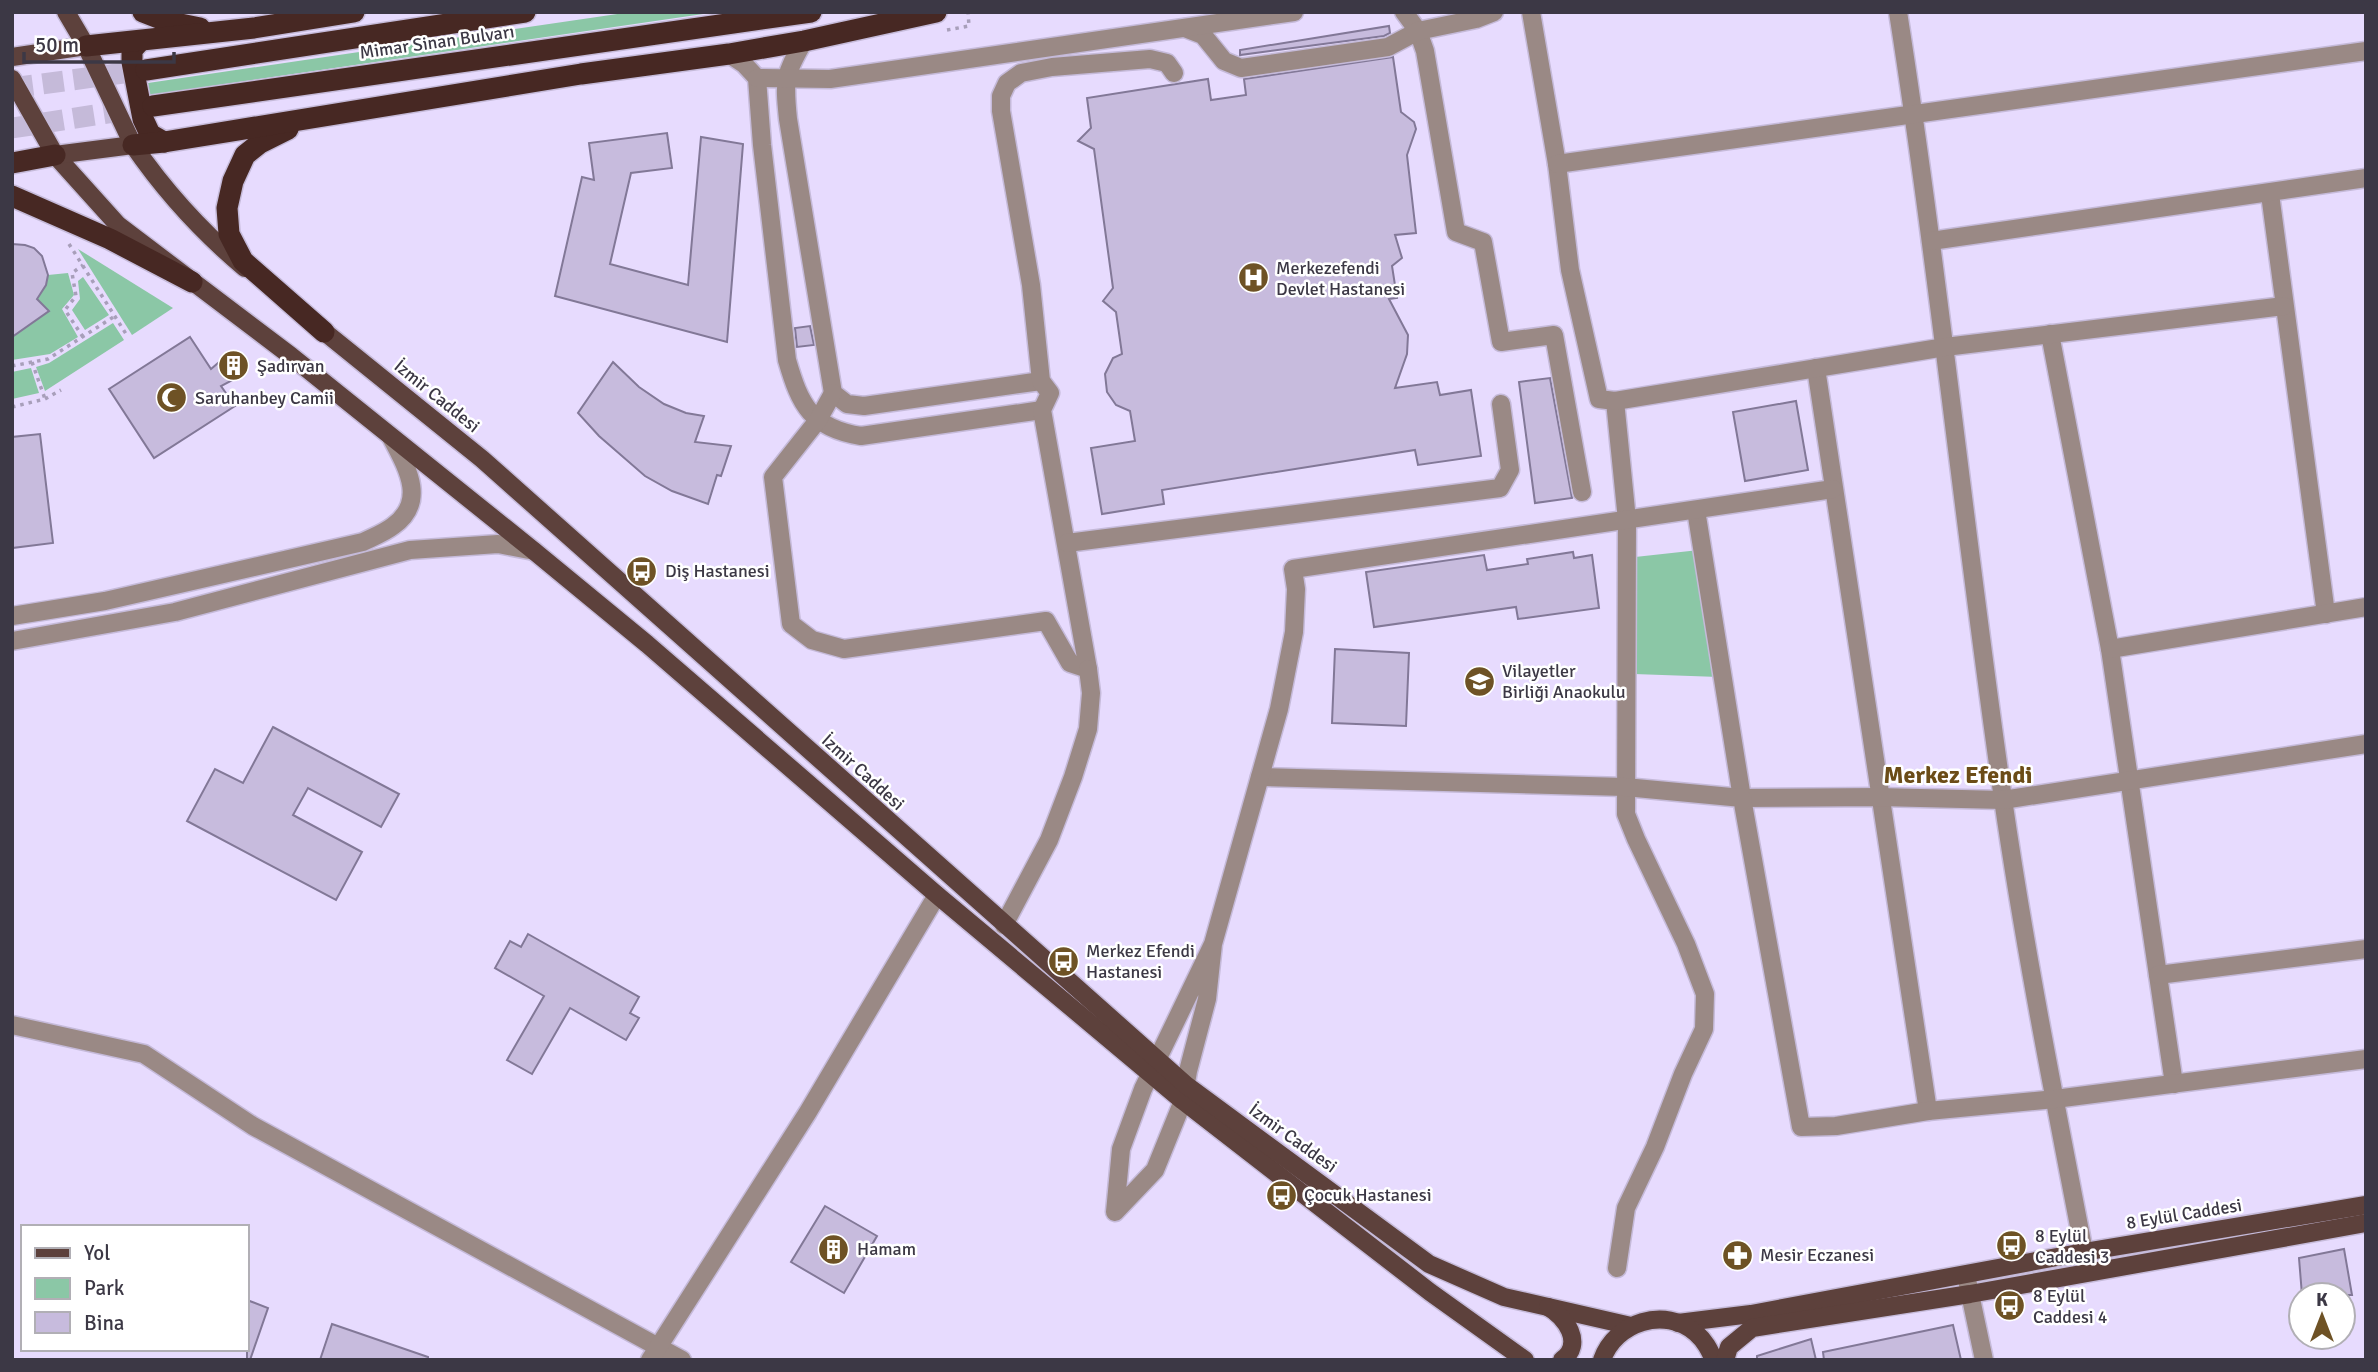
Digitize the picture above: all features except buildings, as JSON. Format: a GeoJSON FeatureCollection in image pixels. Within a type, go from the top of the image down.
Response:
{"type":"FeatureCollection","features":[{"type":"Feature","properties":{"kind":"highway"},"geometry":{"type":"LineString","coordinates":[[143,12],[166,21],[202,29],[254,28]]}},
{"type":"Feature","properties":{"kind":"highway"},"geometry":{"type":"LineString","coordinates":[[86,46],[254,28],[354,12]]}},
{"type":"Feature","properties":{"kind":"highway"},"geometry":{"type":"LineString","coordinates":[[146,70],[526,12]]}},
{"type":"Feature","properties":{"kind":"highway","name":"Mimar Sinan Bulvarı"},"geometry":{"type":"LineString","coordinates":[[152,106],[811,12]]}},
{"type":"Feature","properties":{"kind":"highway"},"geometry":{"type":"LineString","coordinates":[[133,145],[567,76],[729,54],[804,41],[936,12]]}},
{"type":"Feature","properties":{"kind":"highway"},"geometry":{"type":"LineString","coordinates":[[140,41],[132,50],[132,62],[143,119],[150,134],[164,142]]}},
{"type":"Feature","properties":{"kind":"highway"},"geometry":{"type":"LineString","coordinates":[[307,119],[260,143],[245,155],[233,181],[227,208],[229,234],[243,261],[324,332]]}},
{"type":"Feature","properties":{"kind":"highway"},"geometry":{"type":"LineString","coordinates":[[12,163],[55,155]]}},
{"type":"Feature","properties":{"kind":"highway"},"geometry":{"type":"LineString","coordinates":[[12,196],[110,239],[192,282]]}},
{"type":"Feature","properties":{"kind":"main road","name":"İzmir Caddesi"},"geometry":{"type":"LineString","coordinates":[[65,12],[86,46],[133,145],[178,201],[224,250],[482,459],[1004,925],[1154,1067]]}},
{"type":"Feature","properties":{"kind":"main road"},"geometry":{"type":"LineString","coordinates":[[12,57],[86,46]]}},
{"type":"Feature","properties":{"kind":"main road","name":"İzmir Caddesi"},"geometry":{"type":"LineString","coordinates":[[12,79],[55,155],[118,225],[291,356],[534,551],[647,644],[991,940],[1154,1067],[1430,1292],[1525,1360]]}},
{"type":"Feature","properties":{"kind":"main road"},"geometry":{"type":"LineString","coordinates":[[55,155],[133,145]]}},
{"type":"Feature","properties":{"kind":"main road"},"geometry":{"type":"LineString","coordinates":[[991,940],[1004,925]]}},
{"type":"Feature","properties":{"kind":"main road","name":"İzmir Caddesi"},"geometry":{"type":"LineString","coordinates":[[1185,1093],[1429,1264],[1504,1297],[1631,1326]]}},
{"type":"Feature","properties":{"kind":"main road","name":"8 Eylül Caddesi"},"geometry":{"type":"LineString","coordinates":[[1631,1326],[1647,1321],[1678,1323],[1751,1314],[2084,1252],[2366,1205]]}},
{"type":"Feature","properties":{"kind":"main road"},"geometry":{"type":"LineString","coordinates":[[1725,1360],[1729,1347],[1752,1328],[1970,1294],[2366,1223]]}},
{"type":"Feature","properties":{"kind":"main road"},"geometry":{"type":"LineString","coordinates":[[1545,1305],[1559,1313],[1569,1325],[1572,1342],[1567,1357],[1562,1360]]}},
{"type":"Feature","properties":{"kind":"main road"},"geometry":{"type":"LineString","coordinates":[[1678,1323],[1694,1331],[1706,1344],[1714,1360]]}},
{"type":"Feature","properties":{"kind":"main road"},"geometry":{"type":"LineString","coordinates":[[1602,1360],[1616,1336],[1631,1326]]}},
{"type":"Feature","properties":{"kind":"street"},"geometry":{"type":"LineString","coordinates":[[757,78],[830,79],[1294,12]]}},
{"type":"Feature","properties":{"kind":"street"},"geometry":{"type":"LineString","coordinates":[[1404,12],[1418,31],[1425,51],[1456,232],[1483,242],[1502,342],[1554,335],[1582,492]]}},
{"type":"Feature","properties":{"kind":"street"},"geometry":{"type":"LineString","coordinates":[[1182,27],[1203,35],[1224,61],[1241,68],[1388,47],[1418,31],[1476,19],[1494,12]]}},
{"type":"Feature","properties":{"kind":"street"},"geometry":{"type":"LineString","coordinates":[[1531,12],[1557,164],[1570,270],[1600,399],[1615,401],[1945,347],[2284,306]]}},
{"type":"Feature","properties":{"kind":"street"},"geometry":{"type":"LineString","coordinates":[[1898,12],[1931,241],[2003,800],[2054,1099],[2084,1252]]}},
{"type":"Feature","properties":{"kind":"street"},"geometry":{"type":"LineString","coordinates":[[804,41],[788,67],[788,119],[833,393],[818,420],[773,477],[791,624],[812,640],[844,649],[1046,621],[1070,663],[1088,669]]}},
{"type":"Feature","properties":{"kind":"street"},"geometry":{"type":"LineString","coordinates":[[1557,164],[2366,51]]}},
{"type":"Feature","properties":{"kind":"street"},"geometry":{"type":"LineString","coordinates":[[729,54],[744,64],[757,78],[762,145],[787,360],[797,394],[818,420],[838,432],[861,436],[1042,410]]}},
{"type":"Feature","properties":{"kind":"street"},"geometry":{"type":"LineString","coordinates":[[1004,925],[1049,840],[1088,729],[1091,693],[1042,410],[1050,393],[1041,381],[1031,285],[1001,111],[1001,96],[1007,83],[1021,73],[1052,67],[1150,59],[1167,63],[1174,73]]}},
{"type":"Feature","properties":{"kind":"street"},"geometry":{"type":"LineString","coordinates":[[1931,241],[2366,178]]}},
{"type":"Feature","properties":{"kind":"street"},"geometry":{"type":"LineString","coordinates":[[2270,194],[2326,614]]}},
{"type":"Feature","properties":{"kind":"street"},"geometry":{"type":"LineString","coordinates":[[2050,334],[2110,649],[2174,1084]]}},
{"type":"Feature","properties":{"kind":"street"},"geometry":{"type":"LineString","coordinates":[[1816,368],[1928,1111]]}},
{"type":"Feature","properties":{"kind":"street"},"geometry":{"type":"LineString","coordinates":[[833,393],[847,404],[864,406],[1041,381]]}},
{"type":"Feature","properties":{"kind":"street"},"geometry":{"type":"LineString","coordinates":[[1615,401],[1628,520],[1626,814],[1686,944],[1705,994],[1704,1029],[1683,1074],[1655,1147],[1626,1208],[1617,1268]]}},
{"type":"Feature","properties":{"kind":"street"},"geometry":{"type":"LineString","coordinates":[[1067,543],[1500,488],[1510,470],[1501,404]]}},
{"type":"Feature","properties":{"kind":"street"},"geometry":{"type":"LineString","coordinates":[[12,616],[105,601],[363,542],[395,525],[410,506],[413,486],[391,437]]}},
{"type":"Feature","properties":{"kind":"street"},"geometry":{"type":"LineString","coordinates":[[1213,944],[1154,1067],[1121,1149],[1115,1212],[1155,1170],[1185,1093],[1207,999],[1213,944],[1279,709],[1294,632],[1296,589],[1293,569],[1833,489]]}},
{"type":"Feature","properties":{"kind":"street"},"geometry":{"type":"LineString","coordinates":[[1696,510],[1742,798],[1801,1127],[1836,1126],[1928,1111],[2054,1099],[2366,1059]]}},
{"type":"Feature","properties":{"kind":"street"},"geometry":{"type":"LineString","coordinates":[[12,641],[175,612],[411,550],[498,544],[534,551]]}},
{"type":"Feature","properties":{"kind":"street"},"geometry":{"type":"LineString","coordinates":[[2110,649],[2366,607]]}},
{"type":"Feature","properties":{"kind":"street"},"geometry":{"type":"LineString","coordinates":[[1260,776],[1625,787],[1742,798],[2003,800],[2366,744]]}},
{"type":"Feature","properties":{"kind":"street"},"geometry":{"type":"LineString","coordinates":[[654,1353],[808,1112],[937,895]]}},
{"type":"Feature","properties":{"kind":"street"},"geometry":{"type":"LineString","coordinates":[[2158,975],[2366,949]]}},
{"type":"Feature","properties":{"kind":"street"},"geometry":{"type":"LineString","coordinates":[[12,1025],[144,1054],[253,1126],[654,1353],[682,1360]]}},
{"type":"Feature","properties":{"kind":"street"},"geometry":{"type":"LineString","coordinates":[[1966,1275],[1984,1360]]}},
{"type":"Feature","properties":{"kind":"path"},"geometry":{"type":"LineString","coordinates":[[968,12],[969,26]]}},
{"type":"Feature","properties":{"kind":"path"},"geometry":{"type":"LineString","coordinates":[[68,243],[128,337]]}},
{"type":"Feature","properties":{"kind":"path"},"geometry":{"type":"LineString","coordinates":[[83,265],[72,273],[76,296],[65,310],[83,337]]}},
{"type":"Feature","properties":{"kind":"path"},"geometry":{"type":"LineString","coordinates":[[12,366],[48,359],[115,316]]}},
{"type":"Feature","properties":{"kind":"path"},"geometry":{"type":"LineString","coordinates":[[32,362],[45,399]]}},
{"type":"Feature","properties":{"kind":"path"},"geometry":{"type":"LineString","coordinates":[[12,407],[45,399],[61,390]]}},
{"type":"Feature","properties":{"kind":"green space"},"geometry":{"type":"Polygon","coordinates":[[[631,12],[717,12],[150,95],[148,83],[631,12]]]}},
{"type":"Feature","properties":{"kind":"green space"},"geometry":{"type":"Polygon","coordinates":[[[78,249],[173,308],[132,335],[78,249]]]}},
{"type":"Feature","properties":{"kind":"green space"},"geometry":{"type":"Polygon","coordinates":[[[68,273],[74,295],[62,309],[78,337],[50,354],[12,360],[12,337],[49,311],[36,298],[48,275],[68,273]]]}},
{"type":"Feature","properties":{"kind":"green space"},"geometry":{"type":"Polygon","coordinates":[[[83,277],[109,315],[85,330],[72,310],[80,299],[78,281],[83,277]]]}},
{"type":"Feature","properties":{"kind":"green space"},"geometry":{"type":"Polygon","coordinates":[[[113,323],[124,340],[45,391],[36,367],[49,363],[113,323]]]}},
{"type":"Feature","properties":{"kind":"green space"},"geometry":{"type":"Polygon","coordinates":[[[31,368],[39,393],[12,399],[12,372],[31,368]]]}},
{"type":"Feature","properties":{"kind":"green space"},"geometry":{"type":"Polygon","coordinates":[[[1699,550],[1719,677],[1634,674],[1626,558],[1699,550]]]}},
{"type":"Feature","properties":{"kind":"tunnel"},"geometry":{"type":"LineString","coordinates":[[12,88],[146,70]]}},
{"type":"Feature","properties":{"kind":"tunnel"},"geometry":{"type":"LineString","coordinates":[[12,128],[153,106]]}},
{"type":"Feature","properties":{"kind":"place","name":"Merkezefendi Devlet Hastanesi"},"geometry":{"type":"Point","coordinates":[1253,278]}},
{"type":"Feature","properties":{"kind":"place","name":"Şadırvan"},"geometry":{"type":"Point","coordinates":[234,366]}},
{"type":"Feature","properties":{"kind":"place","name":"Saruhanbey Camii"},"geometry":{"type":"Point","coordinates":[172,398]}},
{"type":"Feature","properties":{"kind":"place","name":"Diş Hastanesi"},"geometry":{"type":"Point","coordinates":[642,571]}},
{"type":"Feature","properties":{"kind":"place","name":"Vilayetler Birliği Anaokulu"},"geometry":{"type":"Point","coordinates":[1479,681]}},
{"type":"Feature","properties":{"kind":"place","name":"Merkez Efendi Hastanesi"},"geometry":{"type":"Point","coordinates":[1063,961]}},
{"type":"Feature","properties":{"kind":"place","name":"Çocuk Hastanesi"},"geometry":{"type":"Point","coordinates":[1281,1195]}},
{"type":"Feature","properties":{"kind":"place","name":"8 Eylül Caddesi 3"},"geometry":{"type":"Point","coordinates":[2012,1246]}},
{"type":"Feature","properties":{"kind":"place","name":"Hamam"},"geometry":{"type":"Point","coordinates":[834,1249]}},
{"type":"Feature","properties":{"kind":"place","name":"Mesir Eczanesi"},"geometry":{"type":"Point","coordinates":[1737,1255]}},
{"type":"Feature","properties":{"kind":"place","name":"8 Eylül Caddesi 4"},"geometry":{"type":"Point","coordinates":[2010,1306]}},
{"type":"Feature","properties":{"kind":"district","name":"Merkez Efendi"},"geometry":{"type":"Point","coordinates":[1958,775]}}]}
